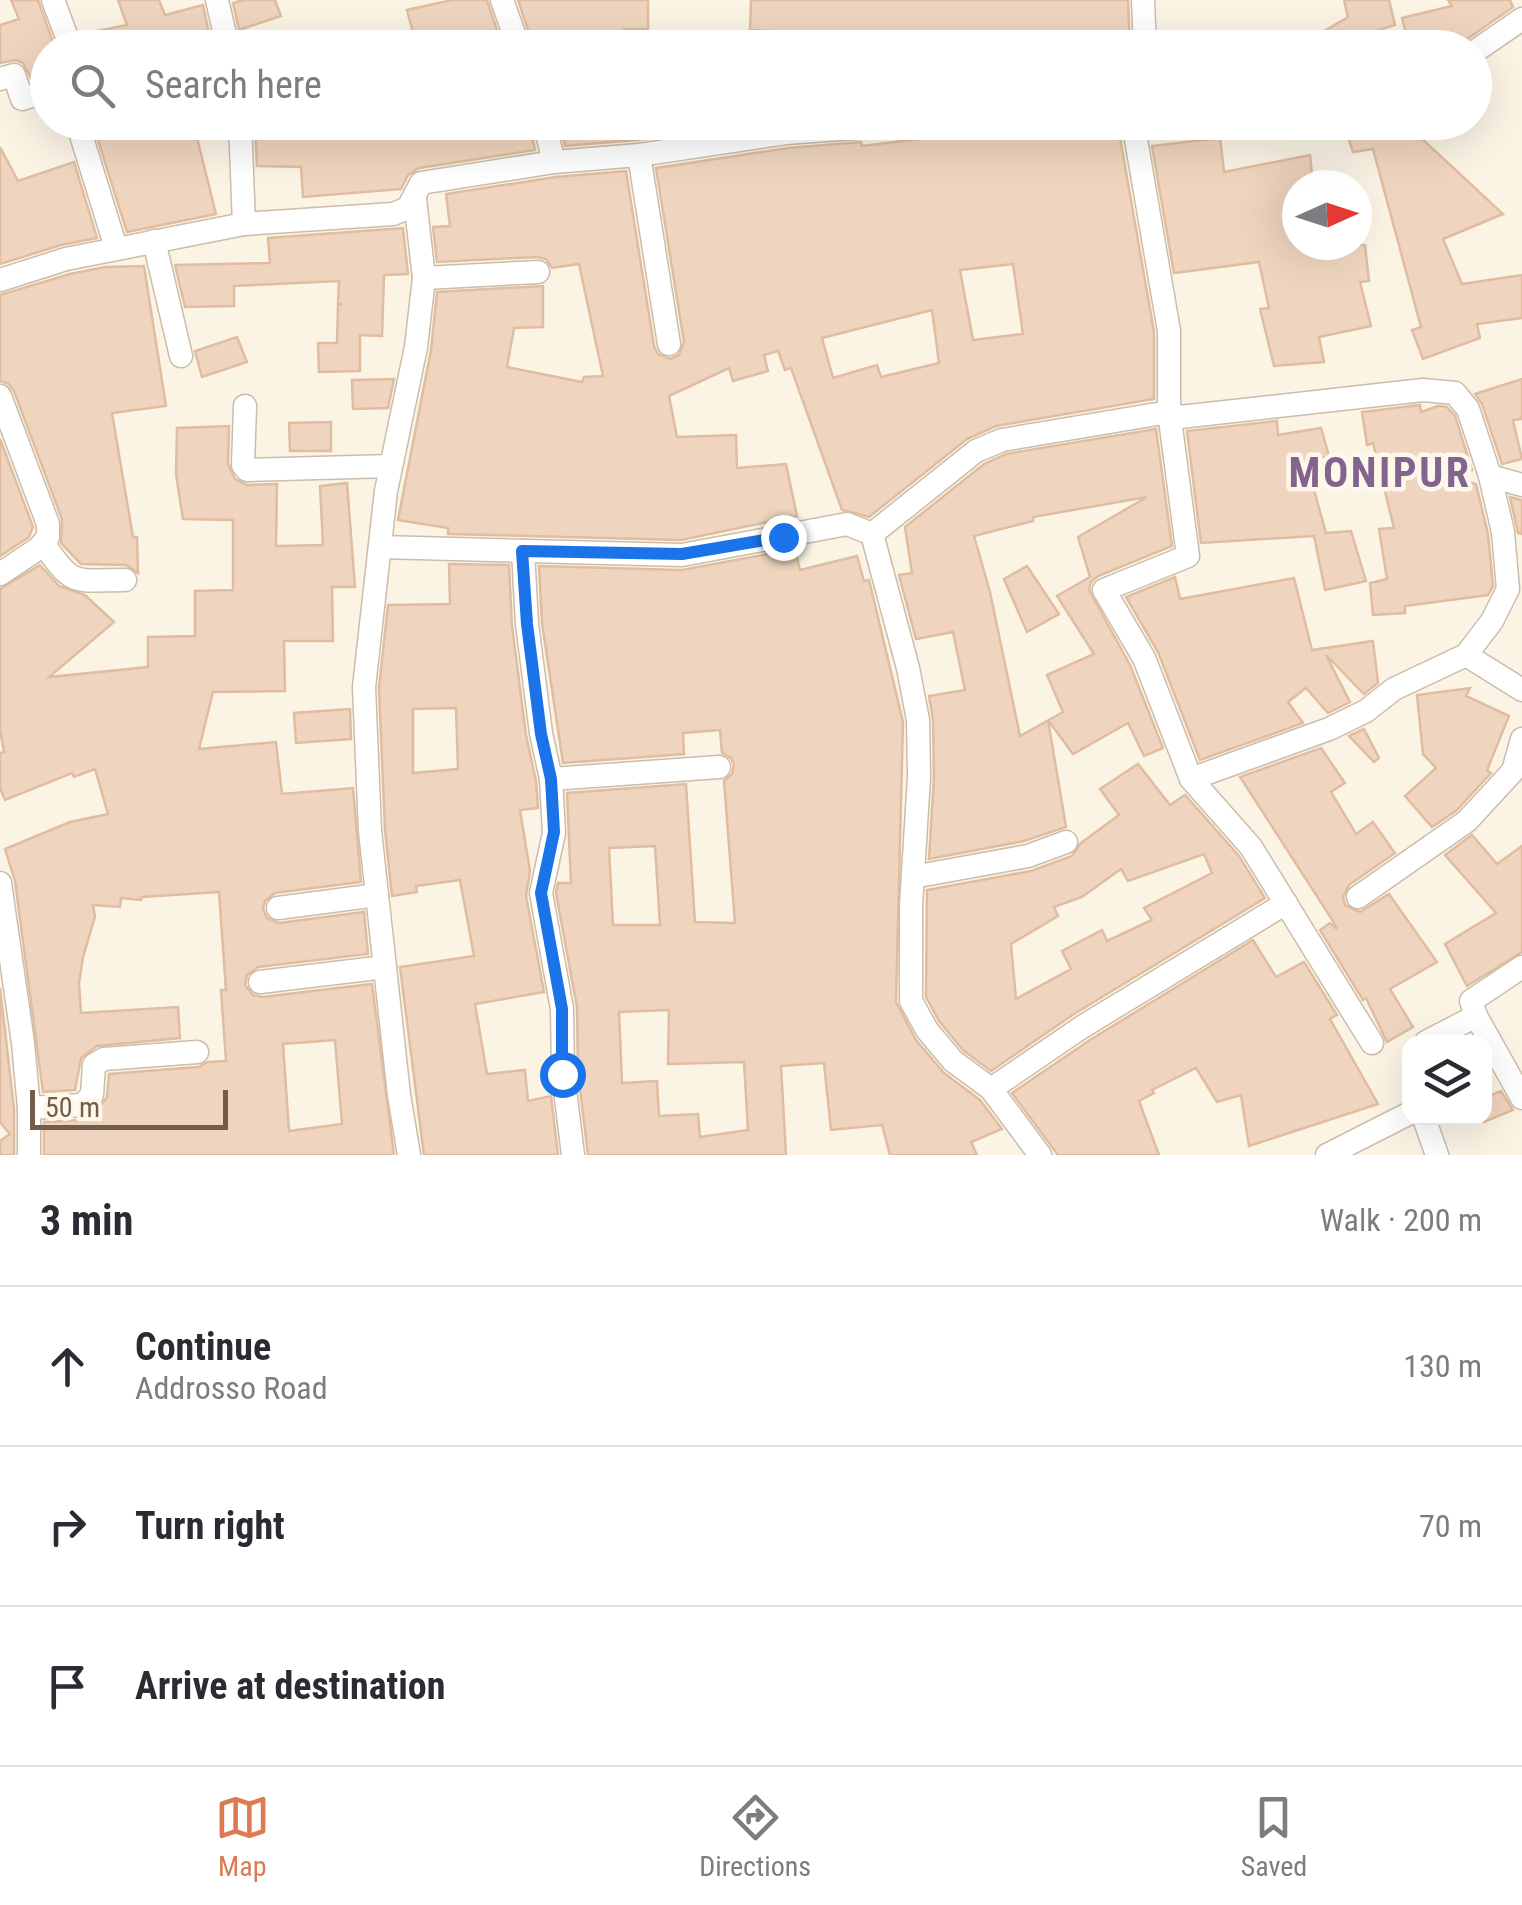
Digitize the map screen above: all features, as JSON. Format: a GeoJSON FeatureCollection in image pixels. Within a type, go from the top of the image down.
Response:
{"type":"FeatureCollection","features":[{"type":"Feature","properties":{"kind":"street"},"geometry":{"type":"LineString","coordinates":[[53,0],[64,30]]}},
{"type":"Feature","properties":{"kind":"street"},"geometry":{"type":"LineString","coordinates":[[217,0],[224,30]]}},
{"type":"Feature","properties":{"kind":"street"},"geometry":{"type":"LineString","coordinates":[[502,0],[513,30]]}},
{"type":"Feature","properties":{"kind":"street"},"geometry":{"type":"LineString","coordinates":[[1144,0],[1145,30]]}},
{"type":"Feature","properties":{"kind":"street"},"geometry":{"type":"LineString","coordinates":[[1492,38],[1522,16],[1513,0]]}},
{"type":"Feature","properties":{"kind":"street"},"geometry":{"type":"LineString","coordinates":[[0,79],[14,74],[22,99],[30,97]]}},
{"type":"Feature","properties":{"kind":"street"},"geometry":{"type":"LineString","coordinates":[[83,140],[116,248]]}},
{"type":"Feature","properties":{"kind":"street"},"geometry":{"type":"LineString","coordinates":[[241,140],[244,224]]}},
{"type":"Feature","properties":{"kind":"street"},"geometry":{"type":"LineString","coordinates":[[548,140],[554,162]]}},
{"type":"Feature","properties":{"kind":"street"},"geometry":{"type":"LineString","coordinates":[[0,280],[66,259],[244,224],[392,214],[408,208],[422,184],[554,162],[739,140]]}},
{"type":"Feature","properties":{"kind":"street"},"geometry":{"type":"LineString","coordinates":[[1136,140],[1169,331],[1168,412],[1188,556],[1104,590],[1144,658],[1191,779],[1252,846],[1372,1044]]}},
{"type":"Feature","properties":{"kind":"street"},"geometry":{"type":"LineString","coordinates":[[638,155],[670,344]]}},
{"type":"Feature","properties":{"kind":"street"},"geometry":{"type":"LineString","coordinates":[[409,1155],[370,832],[364,688],[380,547],[416,347],[424,278],[415,199]]}},
{"type":"Feature","properties":{"kind":"street"},"geometry":{"type":"LineString","coordinates":[[154,241],[181,356]]}},
{"type":"Feature","properties":{"kind":"street"},"geometry":{"type":"LineString","coordinates":[[424,278],[538,272]]}},
{"type":"Feature","properties":{"kind":"street"},"geometry":{"type":"LineString","coordinates":[[872,534],[976,450],[1002,440],[1168,412],[1180,417],[1423,390],[1456,392],[1468,409],[1503,532],[1508,589],[1492,621],[1466,655],[1394,689],[1366,711],[1329,729],[1191,779]]}},
{"type":"Feature","properties":{"kind":"street"},"geometry":{"type":"LineString","coordinates":[[0,396],[48,524],[44,543],[0,574]]}},
{"type":"Feature","properties":{"kind":"street"},"geometry":{"type":"LineString","coordinates":[[245,406],[243,464],[248,470],[392,466]]}},
{"type":"Feature","properties":{"kind":"street"},"geometry":{"type":"LineString","coordinates":[[1490,476],[1522,485]]}},
{"type":"Feature","properties":{"kind":"street"},"geometry":{"type":"LineString","coordinates":[[380,547],[682,554],[846,524],[872,534]]}},
{"type":"Feature","properties":{"kind":"street"},"geometry":{"type":"LineString","coordinates":[[872,534],[918,720],[920,778],[913,877],[911,1001],[953,1061],[991,1089],[1040,1155]]}},
{"type":"Feature","properties":{"kind":"street"},"geometry":{"type":"LineString","coordinates":[[44,543],[65,575],[74,580],[125,580]]}},
{"type":"Feature","properties":{"kind":"street"},"geometry":{"type":"LineString","coordinates":[[522,551],[541,734],[551,779],[554,832],[541,893],[562,1009],[562,1074],[573,1155]]}},
{"type":"Feature","properties":{"kind":"street"},"geometry":{"type":"LineString","coordinates":[[1466,655],[1522,690]]}},
{"type":"Feature","properties":{"kind":"street"},"geometry":{"type":"LineString","coordinates":[[1358,897],[1468,821],[1513,771],[1522,739]]}},
{"type":"Feature","properties":{"kind":"street"},"geometry":{"type":"LineString","coordinates":[[551,779],[718,768]]}},
{"type":"Feature","properties":{"kind":"street"},"geometry":{"type":"LineString","coordinates":[[913,877],[1028,856],[1066,842]]}},
{"type":"Feature","properties":{"kind":"street"},"geometry":{"type":"LineString","coordinates":[[0,883],[29,1108],[29,1155]]}},
{"type":"Feature","properties":{"kind":"street"},"geometry":{"type":"LineString","coordinates":[[278,908],[377,895]]}},
{"type":"Feature","properties":{"kind":"street"},"geometry":{"type":"LineString","coordinates":[[991,1089],[1082,1026],[1286,903]]}},
{"type":"Feature","properties":{"kind":"street"},"geometry":{"type":"LineString","coordinates":[[260,982],[385,966]]}},
{"type":"Feature","properties":{"kind":"street"},"geometry":{"type":"LineString","coordinates":[[1522,967],[1471,1001],[1522,1098]]}},
{"type":"Feature","properties":{"kind":"street"},"geometry":{"type":"LineString","coordinates":[[1439,1035],[1476,1016]]}},
{"type":"Feature","properties":{"kind":"street"},"geometry":{"type":"LineString","coordinates":[[29,1108],[82,1104],[92,1095],[94,1065],[99,1061],[197,1052]]}},
{"type":"Feature","properties":{"kind":"street"},"geometry":{"type":"LineString","coordinates":[[1327,1155],[1402,1116]]}},
{"type":"Feature","properties":{"kind":"street"},"geometry":{"type":"LineString","coordinates":[[1426,1125],[1437,1155]]}},
{"type":"Feature","properties":{"kind":"building"},"geometry":{"type":"Polygon","coordinates":[[[11,0],[38,0],[49,30],[30,30],[30,76],[23,63],[0,63],[0,25],[19,19],[11,0]]]}},
{"type":"Feature","properties":{"kind":"building"},"geometry":{"type":"Polygon","coordinates":[[[118,0],[159,0],[165,15],[203,5],[208,30],[102,30],[127,25],[118,0]]]}},
{"type":"Feature","properties":{"kind":"building"},"geometry":{"type":"Polygon","coordinates":[[[275,0],[281,16],[239,30],[233,3],[275,0]]]}},
{"type":"Feature","properties":{"kind":"building"},"geometry":{"type":"Polygon","coordinates":[[[452,0],[487,0],[497,30],[412,30],[407,10],[452,0]]]}},
{"type":"Feature","properties":{"kind":"building"},"geometry":{"type":"Polygon","coordinates":[[[518,0],[648,0],[648,29],[528,30],[518,0]]]}},
{"type":"Feature","properties":{"kind":"building"},"geometry":{"type":"Polygon","coordinates":[[[751,0],[1128,0],[1129,30],[750,30],[751,0]]]}},
{"type":"Feature","properties":{"kind":"building"},"geometry":{"type":"Polygon","coordinates":[[[1344,0],[1389,0],[1395,25],[1379,30],[1326,30],[1348,17],[1344,0]]]}},
{"type":"Feature","properties":{"kind":"building"},"geometry":{"type":"Polygon","coordinates":[[[1448,0],[1510,0],[1513,7],[1480,30],[1405,30],[1402,18],[1452,6],[1448,0]]]}},
{"type":"Feature","properties":{"kind":"building"},"geometry":{"type":"Polygon","coordinates":[[[98,140],[198,140],[216,214],[127,232],[98,140]]]}},
{"type":"Feature","properties":{"kind":"building"},"geometry":{"type":"Polygon","coordinates":[[[256,140],[533,140],[535,150],[419,168],[408,175],[401,189],[303,197],[301,167],[257,166],[256,140]]]}},
{"type":"Feature","properties":{"kind":"building"},"geometry":{"type":"Polygon","coordinates":[[[564,140],[637,140],[565,146],[564,140]]]}},
{"type":"Feature","properties":{"kind":"building"},"geometry":{"type":"Polygon","coordinates":[[[912,140],[1120,140],[1154,332],[1154,399],[996,426],[967,439],[869,517],[842,510],[791,368],[785,370],[778,351],[764,355],[768,371],[733,381],[729,368],[669,396],[677,437],[736,435],[737,468],[786,464],[797,516],[681,540],[448,534],[448,528],[398,520],[431,350],[437,292],[543,286],[543,327],[514,328],[507,367],[582,382],[584,377],[603,376],[579,264],[552,268],[546,259],[537,257],[437,262],[433,227],[450,226],[446,194],[626,171],[654,346],[658,354],[670,359],[679,355],[684,342],[656,168],[788,148],[861,142],[862,146],[912,140]],[[1013,264],[960,270],[973,340],[1023,334],[1013,264]],[[932,310],[822,338],[833,378],[877,365],[881,377],[939,363],[932,310]]]}},
{"type":"Feature","properties":{"kind":"building"},"geometry":{"type":"Polygon","coordinates":[[[1220,140],[1224,172],[1310,155],[1312,170],[1282,170],[1282,260],[1367,260],[1369,281],[1360,282],[1371,326],[1319,337],[1324,362],[1274,366],[1260,309],[1269,308],[1259,262],[1174,273],[1152,146],[1220,140]]]}},
{"type":"Feature","properties":{"kind":"building"},"geometry":{"type":"Polygon","coordinates":[[[1349,140],[1423,140],[1503,214],[1443,239],[1462,284],[1522,275],[1522,318],[1477,324],[1480,338],[1423,359],[1412,330],[1421,327],[1373,149],[1353,152],[1349,140]]]}},
{"type":"Feature","properties":{"kind":"building"},"geometry":{"type":"Polygon","coordinates":[[[0,147],[18,181],[74,162],[97,238],[0,264],[0,147]]]}},
{"type":"Feature","properties":{"kind":"building"},"geometry":{"type":"Polygon","coordinates":[[[403,228],[408,274],[384,275],[382,336],[360,335],[360,371],[319,372],[318,343],[337,343],[338,305],[342,304],[338,304],[339,281],[234,286],[234,306],[185,307],[175,265],[270,263],[268,238],[403,228]]]}},
{"type":"Feature","properties":{"kind":"building"},"geometry":{"type":"Polygon","coordinates":[[[144,266],[166,406],[112,413],[133,537],[137,537],[138,573],[126,565],[81,564],[61,543],[62,519],[14,391],[0,381],[0,295],[70,274],[105,267],[144,266]]]}},
{"type":"Feature","properties":{"kind":"building"},"geometry":{"type":"Polygon","coordinates":[[[237,337],[247,362],[202,377],[195,351],[237,337]]]}},
{"type":"Feature","properties":{"kind":"building"},"geometry":{"type":"Polygon","coordinates":[[[394,379],[388,408],[353,409],[352,380],[394,379]]]}},
{"type":"Feature","properties":{"kind":"building"},"geometry":{"type":"Polygon","coordinates":[[[1522,379],[1522,419],[1513,420],[1522,459],[1502,464],[1475,394],[1522,379]]]}},
{"type":"Feature","properties":{"kind":"building"},"geometry":{"type":"Polygon","coordinates":[[[1420,405],[1421,412],[1447,407],[1455,416],[1472,470],[1445,476],[1476,484],[1488,534],[1493,586],[1488,595],[1405,606],[1405,613],[1373,615],[1370,583],[1387,579],[1379,529],[1394,528],[1373,443],[1367,445],[1362,412],[1420,405]]]}},
{"type":"Feature","properties":{"kind":"building"},"geometry":{"type":"Polygon","coordinates":[[[1277,421],[1278,435],[1321,428],[1329,456],[1306,461],[1326,533],[1351,531],[1366,581],[1325,590],[1314,536],[1201,543],[1187,431],[1277,421]]]}},
{"type":"Feature","properties":{"kind":"building"},"geometry":{"type":"Polygon","coordinates":[[[331,422],[331,451],[290,451],[289,423],[331,422]]]}},
{"type":"Feature","properties":{"kind":"building"},"geometry":{"type":"Polygon","coordinates":[[[229,426],[228,464],[235,479],[247,485],[277,484],[276,546],[323,545],[320,486],[347,483],[355,587],[332,587],[333,641],[284,641],[285,691],[213,692],[199,749],[276,742],[282,794],[353,788],[361,882],[275,893],[265,901],[263,909],[267,918],[279,923],[364,912],[368,954],[258,967],[247,975],[245,985],[253,995],[262,997],[372,984],[394,1155],[44,1155],[44,1122],[93,1116],[107,1097],[109,1074],[226,1061],[219,892],[141,900],[121,898],[120,907],[93,905],[95,917],[79,983],[81,1013],[178,1007],[180,1038],[97,1046],[81,1058],[75,1090],[43,1092],[15,881],[5,849],[70,822],[108,814],[95,769],[74,777],[72,773],[5,800],[0,788],[0,753],[4,752],[0,730],[0,589],[40,565],[59,586],[85,595],[114,622],[49,677],[148,667],[148,637],[195,636],[195,591],[233,590],[233,520],[183,519],[176,474],[177,428],[229,426]],[[335,1040],[283,1044],[289,1131],[342,1124],[335,1040]]]}},
{"type":"Feature","properties":{"kind":"building"},"geometry":{"type":"Polygon","coordinates":[[[1156,429],[1172,546],[1098,576],[1089,590],[1130,665],[1163,748],[1144,756],[1128,723],[1073,754],[1048,720],[1066,827],[1024,841],[929,859],[934,777],[929,696],[965,690],[953,632],[916,639],[899,575],[912,573],[905,527],[984,464],[1006,454],[1156,429]],[[1147,497],[1033,517],[1033,521],[974,536],[990,592],[1020,736],[1063,712],[1047,675],[1094,654],[1057,596],[1090,577],[1078,537],[1147,497]]]}},
{"type":"Feature","properties":{"kind":"building"},"geometry":{"type":"Polygon","coordinates":[[[0,439],[33,527],[29,537],[0,556],[0,439]]]}},
{"type":"Feature","properties":{"kind":"building"},"geometry":{"type":"Polygon","coordinates":[[[1510,497],[1522,500],[1522,534],[1518,533],[1510,497]]]}},
{"type":"Feature","properties":{"kind":"building"},"geometry":{"type":"Polygon","coordinates":[[[795,549],[800,570],[857,556],[864,581],[869,580],[903,722],[896,1002],[916,1040],[944,1073],[980,1100],[1002,1129],[971,1142],[977,1155],[890,1155],[882,1125],[831,1130],[824,1063],[781,1066],[786,1155],[588,1155],[578,1073],[577,1007],[556,893],[558,883],[571,883],[567,793],[686,784],[695,922],[735,923],[724,781],[732,774],[734,765],[722,753],[720,730],[683,733],[684,754],[563,763],[542,623],[539,566],[682,570],[795,549]],[[655,846],[609,848],[613,925],[660,925],[655,846]],[[669,1010],[619,1012],[622,1083],[657,1081],[659,1116],[698,1114],[700,1137],[748,1130],[744,1062],[668,1064],[669,1010]]]}},
{"type":"Feature","properties":{"kind":"building"},"geometry":{"type":"Polygon","coordinates":[[[449,564],[509,565],[512,626],[538,808],[520,810],[530,871],[526,896],[544,992],[475,1004],[487,1074],[525,1070],[528,1101],[551,1096],[558,1155],[424,1155],[400,967],[474,956],[460,880],[416,886],[417,892],[392,896],[379,688],[388,605],[450,604],[449,564]],[[456,708],[413,709],[413,773],[458,769],[456,708]]]}},
{"type":"Feature","properties":{"kind":"building"},"geometry":{"type":"Polygon","coordinates":[[[1027,566],[1059,614],[1027,632],[1004,579],[1027,566]]]}},
{"type":"Feature","properties":{"kind":"building"},"geometry":{"type":"Polygon","coordinates":[[[1175,577],[1180,599],[1294,578],[1312,650],[1373,641],[1378,683],[1364,694],[1326,655],[1350,702],[1328,713],[1306,688],[1288,702],[1303,723],[1200,760],[1158,652],[1126,597],[1175,577]]]}},
{"type":"Feature","properties":{"kind":"building"},"geometry":{"type":"Polygon","coordinates":[[[1470,688],[1466,696],[1509,716],[1487,770],[1491,773],[1457,810],[1432,827],[1405,796],[1436,768],[1423,754],[1417,695],[1470,688]]]}},
{"type":"Feature","properties":{"kind":"building"},"geometry":{"type":"Polygon","coordinates":[[[350,709],[351,739],[296,743],[294,713],[350,709]]]}},
{"type":"Feature","properties":{"kind":"building"},"geometry":{"type":"Polygon","coordinates":[[[1364,729],[1379,758],[1374,762],[1349,736],[1364,729]]]}},
{"type":"Feature","properties":{"kind":"building"},"geometry":{"type":"Polygon","coordinates":[[[1321,748],[1345,783],[1331,792],[1356,834],[1373,822],[1395,853],[1349,885],[1343,897],[1345,905],[1360,912],[1389,894],[1437,962],[1390,989],[1413,1027],[1387,1042],[1366,998],[1363,1000],[1320,930],[1330,923],[1337,929],[1333,921],[1240,777],[1321,748]]]}},
{"type":"Feature","properties":{"kind":"building"},"geometry":{"type":"Polygon","coordinates":[[[1138,764],[1170,805],[1185,795],[1239,856],[1265,898],[1074,1014],[991,1071],[963,1050],[939,1021],[926,997],[927,890],[1031,871],[1072,856],[1081,843],[1119,815],[1100,789],[1138,764]],[[1204,854],[1128,881],[1121,869],[1082,897],[1054,907],[1058,916],[1011,944],[1016,999],[1071,969],[1062,951],[1102,930],[1107,941],[1152,920],[1144,908],[1212,873],[1204,854]]]}},
{"type":"Feature","properties":{"kind":"building"},"geometry":{"type":"Polygon","coordinates":[[[1472,835],[1497,864],[1522,846],[1522,952],[1467,986],[1445,944],[1496,913],[1445,855],[1472,835]]]}},
{"type":"Feature","properties":{"kind":"building"},"geometry":{"type":"Polygon","coordinates":[[[1253,940],[1276,977],[1304,962],[1337,1015],[1330,1019],[1378,1104],[1249,1146],[1241,1095],[1217,1102],[1196,1068],[1152,1090],[1154,1093],[1139,1101],[1159,1155],[1058,1155],[1012,1093],[1253,940]]]}},
{"type":"Feature","properties":{"kind":"building"},"geometry":{"type":"Polygon","coordinates":[[[0,988],[14,1109],[14,1155],[0,1155],[0,1141],[10,1134],[0,1122],[0,988]]]}},
{"type":"Feature","properties":{"kind":"building"},"geometry":{"type":"Polygon","coordinates":[[[1501,1091],[1513,1110],[1492,1119],[1492,1095],[1501,1091]]]}},
{"type":"Feature","properties":{"kind":"district","name":"MONIPUR"},"geometry":{"type":"Point","coordinates":[1380,472]}},
{"type":"Feature","properties":{"kind":"route"},"geometry":{"type":"LineString","coordinates":[[562,1074],[562,1009],[541,893],[554,832],[551,779],[527,624],[522,551],[682,554],[783,537]]}}]}
